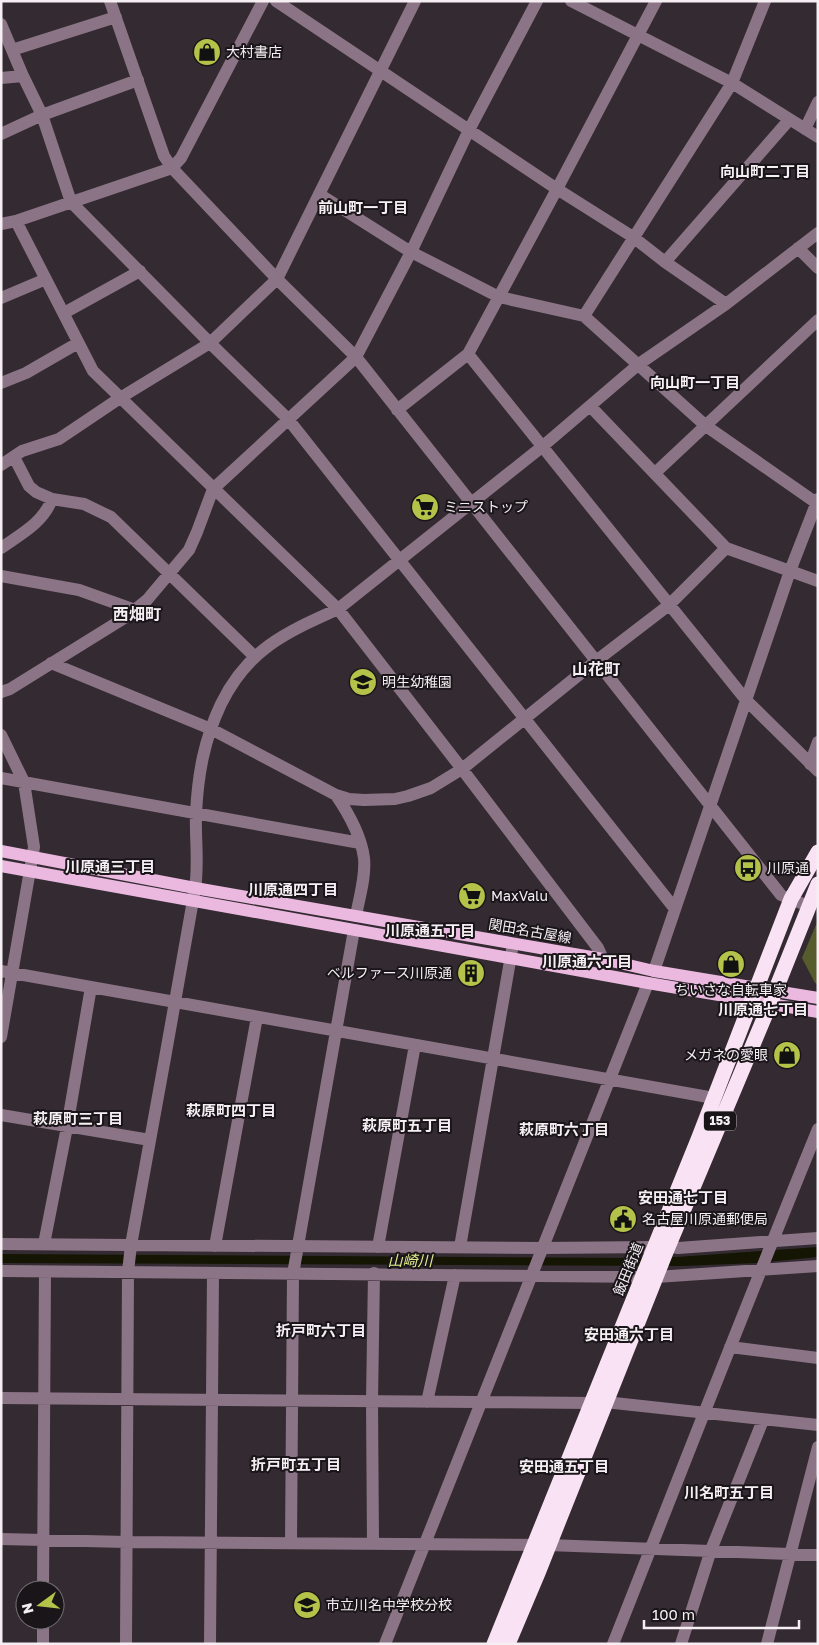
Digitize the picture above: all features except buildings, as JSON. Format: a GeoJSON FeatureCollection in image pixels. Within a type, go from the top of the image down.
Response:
{"type":"FeatureCollection","features":[{"type":"Feature","properties":{"kind":"highway","name":"飯田街道"},"geometry":{"type":"LineString","coordinates":[[494,1644],[541,1545],[599,1403],[660,1249],[714,1098],[791,899],[818,852]]}},
{"type":"Feature","properties":{"kind":"highway","name":"飯田街道"},"geometry":{"type":"LineString","coordinates":[[660,1249],[772,998],[818,884]]}},
{"type":"Feature","properties":{"kind":"highway","name":"飯田街道"},"geometry":{"type":"LineString","coordinates":[[508,1644],[541,1545]]}},
{"type":"Feature","properties":{"kind":"main road","name":"関田名古屋線"},"geometry":{"type":"LineString","coordinates":[[1,852],[32,857],[354,930],[648,983],[772,998],[818,1012]]}},
{"type":"Feature","properties":{"kind":"main road","name":"関田名古屋線"},"geometry":{"type":"LineString","coordinates":[[1,866],[356,916],[603,959],[754,995]]}},
{"type":"Feature","properties":{"kind":"main road","name":"関田名古屋線"},"geometry":{"type":"LineString","coordinates":[[772,998],[818,998]]}},
{"type":"Feature","properties":{"kind":"street"},"geometry":{"type":"LineString","coordinates":[[110,1],[164,156],[172,168],[356,357],[782,895],[808,906]]}},
{"type":"Feature","properties":{"kind":"street"},"geometry":{"type":"LineString","coordinates":[[1,224],[16,221],[172,168],[181,158],[263,1]]}},
{"type":"Feature","properties":{"kind":"street"},"geometry":{"type":"LineString","coordinates":[[276,1],[633,237],[665,262],[726,304]]}},
{"type":"Feature","properties":{"kind":"street"},"geometry":{"type":"LineString","coordinates":[[1,465],[22,451],[59,439],[120,398],[210,343],[278,279],[415,1]]}},
{"type":"Feature","properties":{"kind":"street"},"geometry":{"type":"LineString","coordinates":[[1,700],[6,691],[135,610],[155,591],[188,550],[214,489],[356,357],[411,252],[469,130],[537,1]]}},
{"type":"Feature","properties":{"kind":"street"},"geometry":{"type":"LineString","coordinates":[[572,1],[732,83],[818,137]]}},
{"type":"Feature","properties":{"kind":"street"},"geometry":{"type":"LineString","coordinates":[[397,410],[468,354],[558,189],[656,1]]}},
{"type":"Feature","properties":{"kind":"street"},"geometry":{"type":"LineString","coordinates":[[584,316],[732,83],[765,1]]}},
{"type":"Feature","properties":{"kind":"street"},"geometry":{"type":"LineString","coordinates":[[12,50],[116,18]]}},
{"type":"Feature","properties":{"kind":"street"},"geometry":{"type":"LineString","coordinates":[[1,24],[42,115],[71,202],[288,419],[398,561],[675,909]]}},
{"type":"Feature","properties":{"kind":"street"},"geometry":{"type":"LineString","coordinates":[[1,78],[23,76]]}},
{"type":"Feature","properties":{"kind":"street"},"geometry":{"type":"LineString","coordinates":[[1,134],[42,115],[138,80]]}},
{"type":"Feature","properties":{"kind":"street"},"geometry":{"type":"LineString","coordinates":[[805,129],[818,102]]}},
{"type":"Feature","properties":{"kind":"street"},"geometry":{"type":"LineString","coordinates":[[665,262],[789,120]]}},
{"type":"Feature","properties":{"kind":"street"},"geometry":{"type":"LineString","coordinates":[[319,194],[411,252],[499,297],[584,316],[706,426],[817,502],[790,571],[654,971]]}},
{"type":"Feature","properties":{"kind":"street"},"geometry":{"type":"LineString","coordinates":[[16,221],[94,371],[338,609],[598,948],[603,959]]}},
{"type":"Feature","properties":{"kind":"street"},"geometry":{"type":"LineString","coordinates":[[126,1644],[128,1272],[130,1245],[194,894],[196,813],[200,771],[206,737],[221,703],[254,656],[265,647],[298,627],[338,609],[543,446],[639,364],[726,304],[818,233]]}},
{"type":"Feature","properties":{"kind":"street"},"geometry":{"type":"LineString","coordinates":[[798,248],[818,268]]}},
{"type":"Feature","properties":{"kind":"street"},"geometry":{"type":"LineString","coordinates":[[64,313],[140,271]]}},
{"type":"Feature","properties":{"kind":"street"},"geometry":{"type":"LineString","coordinates":[[1,298],[46,279]]}},
{"type":"Feature","properties":{"kind":"street"},"geometry":{"type":"LineString","coordinates":[[655,474],[818,320]]}},
{"type":"Feature","properties":{"kind":"street"},"geometry":{"type":"LineString","coordinates":[[1,383],[26,373],[78,343]]}},
{"type":"Feature","properties":{"kind":"street"},"geometry":{"type":"LineString","coordinates":[[468,354],[746,700],[814,768]]}},
{"type":"Feature","properties":{"kind":"street"},"geometry":{"type":"LineString","coordinates":[[590,406],[726,548],[818,581]]}},
{"type":"Feature","properties":{"kind":"street"},"geometry":{"type":"LineString","coordinates":[[14,457],[28,486],[36,492],[52,499],[84,504],[111,517],[254,656]]}},
{"type":"Feature","properties":{"kind":"street"},"geometry":{"type":"LineString","coordinates":[[1,548],[32,528],[41,518],[52,499]]}},
{"type":"Feature","properties":{"kind":"street"},"geometry":{"type":"LineString","coordinates":[[50,663],[211,729],[336,795],[349,799],[371,800],[408,796],[431,788],[462,769],[669,605],[726,548]]}},
{"type":"Feature","properties":{"kind":"street"},"geometry":{"type":"LineString","coordinates":[[1,576],[79,590],[135,610]]}},
{"type":"Feature","properties":{"kind":"street"},"geometry":{"type":"LineString","coordinates":[[1,736],[24,782],[34,847],[7,972],[1,1037]]}},
{"type":"Feature","properties":{"kind":"street"},"geometry":{"type":"LineString","coordinates":[[814,768],[818,742]]}},
{"type":"Feature","properties":{"kind":"street"},"geometry":{"type":"LineString","coordinates":[[1,778],[360,843]]}},
{"type":"Feature","properties":{"kind":"street"},"geometry":{"type":"LineString","coordinates":[[336,795],[353,822],[364,859],[356,916]]}},
{"type":"Feature","properties":{"kind":"street"},"geometry":{"type":"LineString","coordinates":[[291,1543],[293,1272],[354,930]]}},
{"type":"Feature","properties":{"kind":"street"},"geometry":{"type":"LineString","coordinates":[[460,1247],[513,944]]}},
{"type":"Feature","properties":{"kind":"street"},"geometry":{"type":"LineString","coordinates":[[7,972],[714,1098]]}},
{"type":"Feature","properties":{"kind":"street"},"geometry":{"type":"LineString","coordinates":[[385,1644],[648,983]]}},
{"type":"Feature","properties":{"kind":"street"},"geometry":{"type":"LineString","coordinates":[[44,1244],[67,1127],[91,986]]}},
{"type":"Feature","properties":{"kind":"street"},"geometry":{"type":"LineString","coordinates":[[215,1246],[257,1017]]}},
{"type":"Feature","properties":{"kind":"street"},"geometry":{"type":"LineString","coordinates":[[378,1247],[415,1045]]}},
{"type":"Feature","properties":{"kind":"street"},"geometry":{"type":"LineString","coordinates":[[1,1115],[150,1140]]}},
{"type":"Feature","properties":{"kind":"street"},"geometry":{"type":"LineString","coordinates":[[613,1644],[818,1129]]}},
{"type":"Feature","properties":{"kind":"street"},"geometry":{"type":"LineString","coordinates":[[1,1244],[297,1248],[660,1249],[818,1238]]}},
{"type":"Feature","properties":{"kind":"street"},"geometry":{"type":"LineString","coordinates":[[1,1271],[213,1274],[293,1272],[650,1275],[818,1266]]}},
{"type":"Feature","properties":{"kind":"street"},"geometry":{"type":"LineString","coordinates":[[44,1580],[45,1272]]}},
{"type":"Feature","properties":{"kind":"street"},"geometry":{"type":"LineString","coordinates":[[210,1644],[213,1274]]}},
{"type":"Feature","properties":{"kind":"street"},"geometry":{"type":"LineString","coordinates":[[373,1543],[372,1402],[374,1274]]}},
{"type":"Feature","properties":{"kind":"street"},"geometry":{"type":"LineString","coordinates":[[427,1402],[455,1274]]}},
{"type":"Feature","properties":{"kind":"street"},"geometry":{"type":"LineString","coordinates":[[730,1347],[818,1358]]}},
{"type":"Feature","properties":{"kind":"street"},"geometry":{"type":"LineString","coordinates":[[1,1398],[599,1403],[705,1412],[818,1425]]}},
{"type":"Feature","properties":{"kind":"street"},"geometry":{"type":"LineString","coordinates":[[681,1644],[711,1550],[763,1420]]}},
{"type":"Feature","properties":{"kind":"street"},"geometry":{"type":"LineString","coordinates":[[767,1644],[818,1447]]}},
{"type":"Feature","properties":{"kind":"street"},"geometry":{"type":"LineString","coordinates":[[1,1539],[211,1543],[541,1545],[818,1555]]}},
{"type":"Feature","properties":{"kind":"street"},"geometry":{"type":"LineString","coordinates":[[43,1630],[43,1644]]}},
{"type":"Feature","properties":{"kind":"green space"},"geometry":{"type":"Polygon","coordinates":[[[818,920],[818,984],[815,983],[802,958],[818,920]]]}},
{"type":"Feature","properties":{"kind":"water","name":"山崎川"},"geometry":{"type":"Polygon","coordinates":[[[818,1247],[818,1257],[757,1263],[683,1266],[1,1263],[1,1254],[636,1258],[818,1247]]]}},
{"type":"Feature","properties":{"kind":"place","name":"大村書店"},"geometry":{"type":"Point","coordinates":[207,52]}},
{"type":"Feature","properties":{"kind":"place","name":"ミニストップ"},"geometry":{"type":"Point","coordinates":[425,507]}},
{"type":"Feature","properties":{"kind":"place","name":"明生幼稚園"},"geometry":{"type":"Point","coordinates":[363,682]}},
{"type":"Feature","properties":{"kind":"place","name":"川原通"},"geometry":{"type":"Point","coordinates":[748,868]}},
{"type":"Feature","properties":{"kind":"place","name":"MaxValu"},"geometry":{"type":"Point","coordinates":[472,896]}},
{"type":"Feature","properties":{"kind":"place","name":"ちいさな自転車家"},"geometry":{"type":"Point","coordinates":[731,964]}},
{"type":"Feature","properties":{"kind":"place","name":"ベルファース川原通"},"geometry":{"type":"Point","coordinates":[471,973]}},
{"type":"Feature","properties":{"kind":"place","name":"メガネの愛眼"},"geometry":{"type":"Point","coordinates":[787,1055]}},
{"type":"Feature","properties":{"kind":"place","name":"名古屋川原通郵便局"},"geometry":{"type":"Point","coordinates":[623,1219]}},
{"type":"Feature","properties":{"kind":"place","name":"市立川名中学校分校"},"geometry":{"type":"Point","coordinates":[307,1605]}},
{"type":"Feature","properties":{"kind":"district","name":"向山町二丁目"},"geometry":{"type":"Point","coordinates":[765,172]}},
{"type":"Feature","properties":{"kind":"district","name":"前山町一丁目"},"geometry":{"type":"Point","coordinates":[363,208]}},
{"type":"Feature","properties":{"kind":"district","name":"向山町一丁目"},"geometry":{"type":"Point","coordinates":[695,383]}},
{"type":"Feature","properties":{"kind":"district","name":"西畑町"},"geometry":{"type":"Point","coordinates":[137,614]}},
{"type":"Feature","properties":{"kind":"district","name":"山花町"},"geometry":{"type":"Point","coordinates":[596,669]}},
{"type":"Feature","properties":{"kind":"district","name":"川原通三丁目"},"geometry":{"type":"Point","coordinates":[110,867]}},
{"type":"Feature","properties":{"kind":"district","name":"川原通四丁目"},"geometry":{"type":"Point","coordinates":[293,890]}},
{"type":"Feature","properties":{"kind":"district","name":"川原通五丁目"},"geometry":{"type":"Point","coordinates":[430,931]}},
{"type":"Feature","properties":{"kind":"district","name":"川原通六丁目"},"geometry":{"type":"Point","coordinates":[587,962]}},
{"type":"Feature","properties":{"kind":"district","name":"川原通七丁目"},"geometry":{"type":"Point","coordinates":[763,1010]}},
{"type":"Feature","properties":{"kind":"district","name":"萩原町四丁目"},"geometry":{"type":"Point","coordinates":[231,1111]}},
{"type":"Feature","properties":{"kind":"district","name":"萩原町三丁目"},"geometry":{"type":"Point","coordinates":[78,1119]}},
{"type":"Feature","properties":{"kind":"district","name":"萩原町五丁目"},"geometry":{"type":"Point","coordinates":[407,1126]}},
{"type":"Feature","properties":{"kind":"district","name":"萩原町六丁目"},"geometry":{"type":"Point","coordinates":[564,1130]}},
{"type":"Feature","properties":{"kind":"district","name":"安田通七丁目"},"geometry":{"type":"Point","coordinates":[683,1198]}},
{"type":"Feature","properties":{"kind":"district","name":"折戸町六丁目"},"geometry":{"type":"Point","coordinates":[321,1331]}},
{"type":"Feature","properties":{"kind":"district","name":"安田通六丁目"},"geometry":{"type":"Point","coordinates":[629,1335]}},
{"type":"Feature","properties":{"kind":"district","name":"折戸町五丁目"},"geometry":{"type":"Point","coordinates":[296,1465]}},
{"type":"Feature","properties":{"kind":"district","name":"安田通五丁目"},"geometry":{"type":"Point","coordinates":[564,1467]}},
{"type":"Feature","properties":{"kind":"district","name":"川名町五丁目"},"geometry":{"type":"Point","coordinates":[729,1493]}}]}
